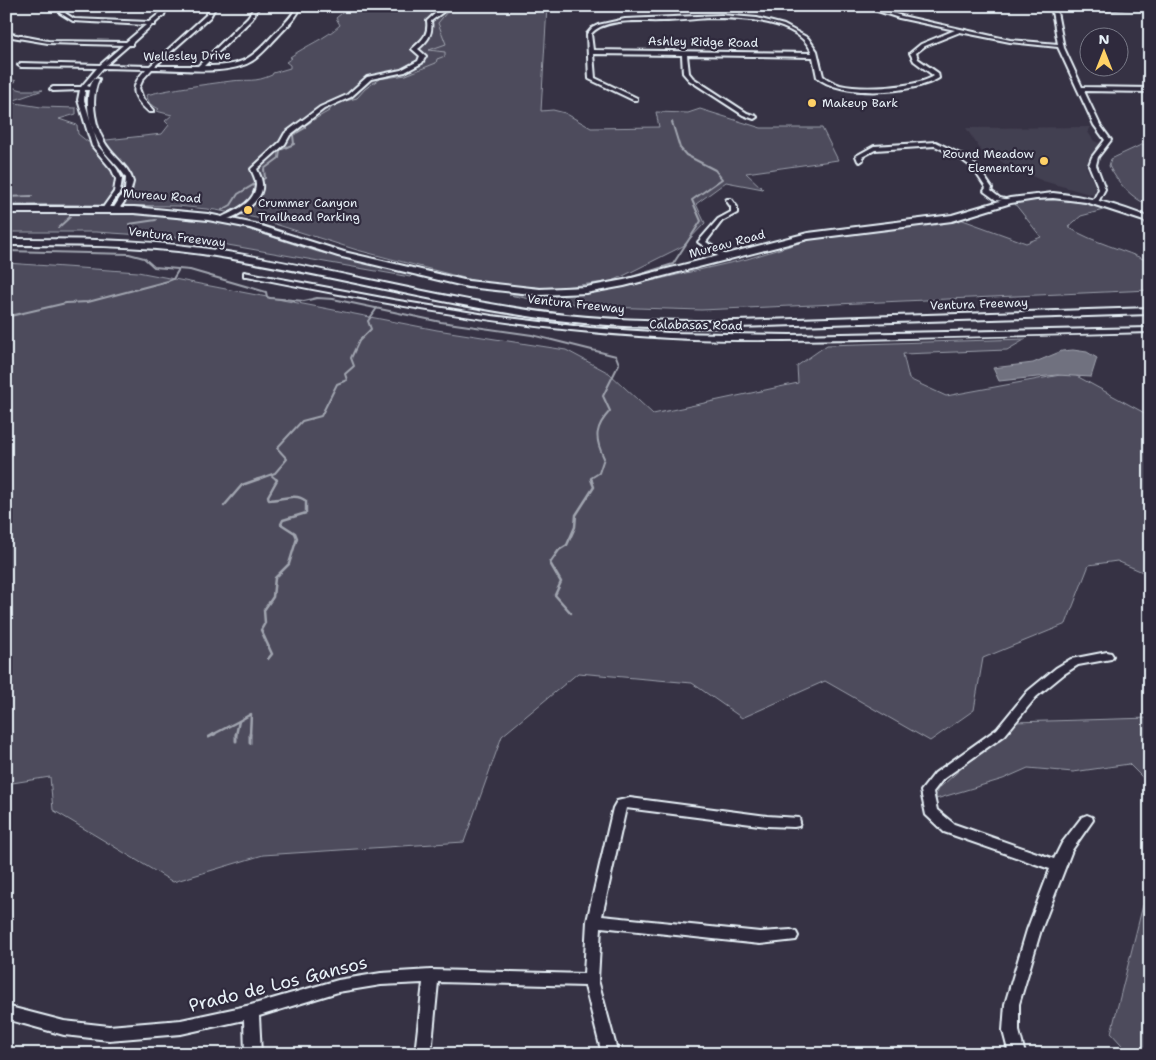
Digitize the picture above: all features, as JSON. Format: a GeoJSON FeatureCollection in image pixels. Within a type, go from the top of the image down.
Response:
{"type":"FeatureCollection","features":[{"type":"Feature","properties":{"kind":"highway","name":"Ventura Freeway"},"geometry":{"type":"LineString","coordinates":[[6,235],[114,236],[213,245],[523,304],[629,314],[717,316],[1150,303]]}},
{"type":"Feature","properties":{"kind":"highway","name":"Ventura Freeway"},"geometry":{"type":"LineString","coordinates":[[6,242],[107,243],[192,250],[494,307],[567,318],[612,322],[690,325],[1150,311]]}},
{"type":"Feature","properties":{"kind":"main road","name":"Mureau Road"},"geometry":{"type":"LineString","coordinates":[[6,206],[112,207],[226,218],[341,254],[468,284],[532,292],[564,292],[607,287],[808,236],[964,216],[1007,201],[1032,196],[1052,195],[1096,200],[1150,221]]}},
{"type":"Feature","properties":{"kind":"main road","name":"Mureau Road"},"geometry":{"type":"LineString","coordinates":[[6,210],[112,207]]}},
{"type":"Feature","properties":{"kind":"street"},"geometry":{"type":"LineString","coordinates":[[69,6],[62,13],[73,20],[154,24]]}},
{"type":"Feature","properties":{"kind":"street"},"geometry":{"type":"LineString","coordinates":[[154,24],[166,6]]}},
{"type":"Feature","properties":{"kind":"street"},"geometry":{"type":"LineString","coordinates":[[112,207],[119,180],[115,170],[95,146],[81,100],[87,88],[106,66],[168,13],[171,6]]}},
{"type":"Feature","properties":{"kind":"street"},"geometry":{"type":"LineString","coordinates":[[151,111],[145,106],[136,89],[141,77],[208,16],[214,6]]}},
{"type":"Feature","properties":{"kind":"street"},"geometry":{"type":"LineString","coordinates":[[199,68],[250,18],[256,6]]}},
{"type":"Feature","properties":{"kind":"street","name":"Wellesley Drive"},"geometry":{"type":"LineString","coordinates":[[21,65],[199,68],[236,66],[255,59],[292,20],[299,6]]}},
{"type":"Feature","properties":{"kind":"street"},"geometry":{"type":"LineString","coordinates":[[226,218],[256,197],[259,182],[254,169],[283,143],[287,134],[296,126],[328,104],[349,96],[369,78],[399,73],[420,62],[423,56],[415,49],[426,39],[431,29],[429,21],[441,11],[443,6]]}},
{"type":"Feature","properties":{"kind":"street"},"geometry":{"type":"LineString","coordinates":[[864,6],[1022,44],[1060,46]]}},
{"type":"Feature","properties":{"kind":"street"},"geometry":{"type":"LineString","coordinates":[[1096,200],[1102,189],[1093,169],[1093,162],[1108,140],[1098,127],[1060,46],[1054,6],[1107,9],[1135,6],[1150,10]]}},
{"type":"Feature","properties":{"kind":"street"},"geometry":{"type":"LineString","coordinates":[[635,99],[592,79],[590,31],[604,24],[628,21],[720,17],[758,20],[784,27],[805,38],[812,47],[820,78],[831,84],[866,88],[928,83],[937,77],[933,71],[914,58],[912,53],[960,30]]}},
{"type":"Feature","properties":{"kind":"street"},"geometry":{"type":"LineString","coordinates":[[598,21],[604,24]]}},
{"type":"Feature","properties":{"kind":"street"},"geometry":{"type":"LineString","coordinates":[[7,36],[48,42],[131,44]]}},
{"type":"Feature","properties":{"kind":"street","name":"Ashley Ridge Road"},"geometry":{"type":"LineString","coordinates":[[591,52],[645,51],[684,54],[814,55]]}},
{"type":"Feature","properties":{"kind":"street"},"geometry":{"type":"LineString","coordinates":[[684,54],[686,73],[691,80],[754,118]]}},
{"type":"Feature","properties":{"kind":"street"},"geometry":{"type":"LineString","coordinates":[[52,89],[87,88]]}},
{"type":"Feature","properties":{"kind":"street"},"geometry":{"type":"LineString","coordinates":[[87,88],[103,145],[129,178],[129,190],[112,207]]}},
{"type":"Feature","properties":{"kind":"street"},"geometry":{"type":"LineString","coordinates":[[1080,89],[1150,90]]}},
{"type":"Feature","properties":{"kind":"street"},"geometry":{"type":"LineString","coordinates":[[860,160],[859,156],[874,148],[936,144],[960,156],[975,167],[989,188],[987,191],[998,199],[1007,201]]}},
{"type":"Feature","properties":{"kind":"street"},"geometry":{"type":"LineString","coordinates":[[724,258],[702,242],[720,220],[734,213],[734,207],[729,200]]}},
{"type":"Feature","properties":{"kind":"street","name":"Calabasas Road"},"geometry":{"type":"LineString","coordinates":[[247,274],[318,289],[500,319],[642,335],[783,337],[1150,330]]}},
{"type":"Feature","properties":{"kind":"street"},"geometry":{"type":"LineString","coordinates":[[1058,866],[948,828],[931,812],[927,791],[939,776],[1001,732],[1032,694],[1060,671],[1075,662],[1107,656]]}},
{"type":"Feature","properties":{"kind":"street"},"geometry":{"type":"LineString","coordinates":[[610,1054],[591,980],[594,921],[619,808],[622,804],[630,803],[767,822],[794,822]]}},
{"type":"Feature","properties":{"kind":"street"},"geometry":{"type":"LineString","coordinates":[[1017,1054],[1011,1032],[1012,1004],[1034,930],[1058,866],[1067,847],[1086,820]]}},
{"type":"Feature","properties":{"kind":"street"},"geometry":{"type":"LineString","coordinates":[[594,921],[760,938],[791,936]]}},
{"type":"Feature","properties":{"kind":"street"},"geometry":{"type":"LineString","coordinates":[[423,1054],[431,976]]}},
{"type":"Feature","properties":{"kind":"street","name":"Prado de Los Gansos"},"geometry":{"type":"LineString","coordinates":[[6,1012],[64,1028],[109,1033],[181,1027],[251,1012],[338,986],[381,979],[431,976],[591,980]]}},
{"type":"Feature","properties":{"kind":"street"},"geometry":{"type":"LineString","coordinates":[[251,1012],[253,1054]]}},
{"type":"Feature","properties":{"kind":"shaded area"},"geometry":{"type":"Polygon","coordinates":[[[356,6],[547,6],[541,111],[553,110],[565,113],[591,128],[659,127],[656,112],[688,113],[700,109],[761,128],[822,128],[838,160],[746,173],[763,189],[726,182],[696,204],[705,223],[683,246],[613,281],[555,288],[491,285],[357,250],[256,218],[216,210],[178,206],[6,204],[6,77],[16,81],[11,87],[22,90],[43,90],[9,102],[41,107],[76,108],[76,114],[59,119],[77,125],[78,134],[88,142],[162,134],[169,125],[165,121],[172,115],[156,111],[159,109],[150,104],[146,95],[199,85],[261,79],[290,68],[290,65],[286,62],[292,58],[290,57],[334,30],[340,25],[336,18],[347,9],[356,6]]]}},
{"type":"Feature","properties":{"kind":"shaded area","name":"Round Meadow Elementary"},"geometry":{"type":"Polygon","coordinates":[[[1091,127],[1088,132],[1094,141],[1099,143],[1097,149],[1089,157],[1086,167],[1096,188],[1093,195],[1043,181],[1005,164],[999,158],[982,152],[966,128],[1091,127]]]}},
{"type":"Feature","properties":{"kind":"shaded area"},"geometry":{"type":"Polygon","coordinates":[[[1150,144],[1150,206],[1137,199],[1126,189],[1109,166],[1111,159],[1141,145],[1150,144]]]}},
{"type":"Feature","properties":{"kind":"shaded area"},"geometry":{"type":"Polygon","coordinates":[[[1030,200],[1078,202],[1107,209],[1081,216],[1068,227],[1078,233],[1150,262],[1150,290],[701,310],[605,307],[536,300],[509,295],[561,294],[620,288],[747,259],[812,239],[960,219],[1026,243],[1041,237],[1015,204],[1030,200]]]}},
{"type":"Feature","properties":{"kind":"shaded area"},"geometry":{"type":"Polygon","coordinates":[[[121,211],[177,216],[235,225],[318,252],[414,273],[410,277],[188,238],[96,232],[6,232],[6,212],[121,211]]]}},
{"type":"Feature","properties":{"kind":"shaded area"},"geometry":{"type":"Polygon","coordinates":[[[6,263],[138,272],[437,330],[566,350],[609,373],[653,414],[798,383],[797,366],[827,345],[1026,339],[1007,350],[903,354],[909,379],[946,396],[1071,373],[1150,416],[1150,581],[1145,573],[1117,561],[1089,565],[1066,624],[983,658],[974,710],[930,741],[825,681],[742,718],[692,683],[578,673],[502,736],[464,842],[263,855],[173,882],[53,810],[50,777],[6,784],[6,263]]]}},
{"type":"Feature","properties":{"kind":"shaded area"},"geometry":{"type":"Polygon","coordinates":[[[1150,718],[1150,785],[1129,764],[1073,772],[1028,768],[1003,779],[936,799],[937,790],[1014,722],[1150,718]]]}},
{"type":"Feature","properties":{"kind":"shaded area"},"geometry":{"type":"Polygon","coordinates":[[[1143,905],[1150,905],[1150,1054],[1130,1054],[1111,1033],[1143,905]]]}},
{"type":"Feature","properties":{"kind":"water"},"geometry":{"type":"Polygon","coordinates":[[[1062,351],[1087,352],[1097,358],[1091,377],[1057,375],[999,381],[993,368],[1033,363],[1062,351]]]}},
{"type":"Feature","properties":{"kind":"waterway"},"geometry":{"type":"LineString","coordinates":[[308,123],[329,111],[334,104],[357,98],[365,89],[379,79],[406,75],[436,63],[437,59],[445,56],[445,52],[429,50],[446,44],[438,23],[452,6]]}},
{"type":"Feature","properties":{"kind":"waterway"},"geometry":{"type":"LineString","coordinates":[[222,210],[231,205],[238,194],[265,178],[264,169],[279,158],[280,150],[294,144],[293,135],[305,128],[305,125],[310,122]]}},
{"type":"Feature","properties":{"kind":"waterway"},"geometry":{"type":"LineString","coordinates":[[616,282],[673,264],[701,221],[692,200],[722,179],[715,170],[686,155],[680,148],[672,122]]}},
{"type":"Feature","properties":{"kind":"waterway"},"geometry":{"type":"LineString","coordinates":[[6,197],[32,196]]}},
{"type":"Feature","properties":{"kind":"waterway"},"geometry":{"type":"LineString","coordinates":[[58,228],[70,217]]}},
{"type":"Feature","properties":{"kind":"waterway"},"geometry":{"type":"LineString","coordinates":[[129,224],[156,220]]}},
{"type":"Feature","properties":{"kind":"waterway"},"geometry":{"type":"LineString","coordinates":[[6,251],[129,254],[144,258],[154,267],[179,269]]}},
{"type":"Feature","properties":{"kind":"waterway"},"geometry":{"type":"LineString","coordinates":[[6,317],[66,303],[88,302],[168,281],[173,279],[179,269]]}},
{"type":"Feature","properties":{"kind":"waterway"},"geometry":{"type":"LineString","coordinates":[[179,269],[190,270],[266,292],[267,297],[270,298],[304,301],[317,298],[333,299],[377,308]]}},
{"type":"Feature","properties":{"kind":"waterway"},"geometry":{"type":"LineString","coordinates":[[256,480],[275,473],[287,459],[277,448],[302,421],[321,416],[337,384],[347,380],[345,374],[354,366],[351,358],[359,341],[371,329],[368,321],[377,308]]}},
{"type":"Feature","properties":{"kind":"waterway"},"geometry":{"type":"LineString","coordinates":[[377,308],[441,322],[532,335],[616,356],[619,364],[603,396],[610,411],[601,422],[598,433],[599,444],[604,458],[599,473],[591,478],[592,480]]}},
{"type":"Feature","properties":{"kind":"waterway"},"geometry":{"type":"LineString","coordinates":[[271,475],[277,480]]}},
{"type":"Feature","properties":{"kind":"waterway"},"geometry":{"type":"LineString","coordinates":[[224,506],[242,485],[259,479]]}},
{"type":"Feature","properties":{"kind":"waterway"},"geometry":{"type":"LineString","coordinates":[[571,613],[555,595],[561,582],[550,563],[559,550],[567,545],[575,527],[576,515],[594,487],[591,479]]}},
{"type":"Feature","properties":{"kind":"waterway"},"geometry":{"type":"LineString","coordinates":[[268,659],[272,654],[261,630],[265,623],[264,610],[273,597],[275,578],[289,564],[297,538],[295,533],[281,524],[283,520],[306,513],[306,501],[302,498],[293,497],[269,500],[268,496],[277,480]]}},
{"type":"Feature","properties":{"kind":"waterway"},"geometry":{"type":"LineString","coordinates":[[239,721],[251,714],[250,735]]}},
{"type":"Feature","properties":{"kind":"waterway"},"geometry":{"type":"LineString","coordinates":[[212,735],[239,721]]}},
{"type":"Feature","properties":{"kind":"waterway"},"geometry":{"type":"LineString","coordinates":[[236,735],[239,721]]}},
{"type":"Feature","properties":{"kind":"waterway"},"geometry":{"type":"LineString","coordinates":[[209,737],[215,734]]}},
{"type":"Feature","properties":{"kind":"waterway"},"geometry":{"type":"LineString","coordinates":[[236,735],[236,741]]}},
{"type":"Feature","properties":{"kind":"waterway"},"geometry":{"type":"LineString","coordinates":[[250,735],[250,743]]}},
{"type":"Feature","properties":{"kind":"place","name":"Makeup Bark"},"geometry":{"type":"Point","coordinates":[812,103]}},
{"type":"Feature","properties":{"kind":"place","name":"Round Meadow Elementary"},"geometry":{"type":"Point","coordinates":[1044,161]}},
{"type":"Feature","properties":{"kind":"place","name":"Crummer Canyon Trailhead Parking"},"geometry":{"type":"Point","coordinates":[248,210]}}]}
